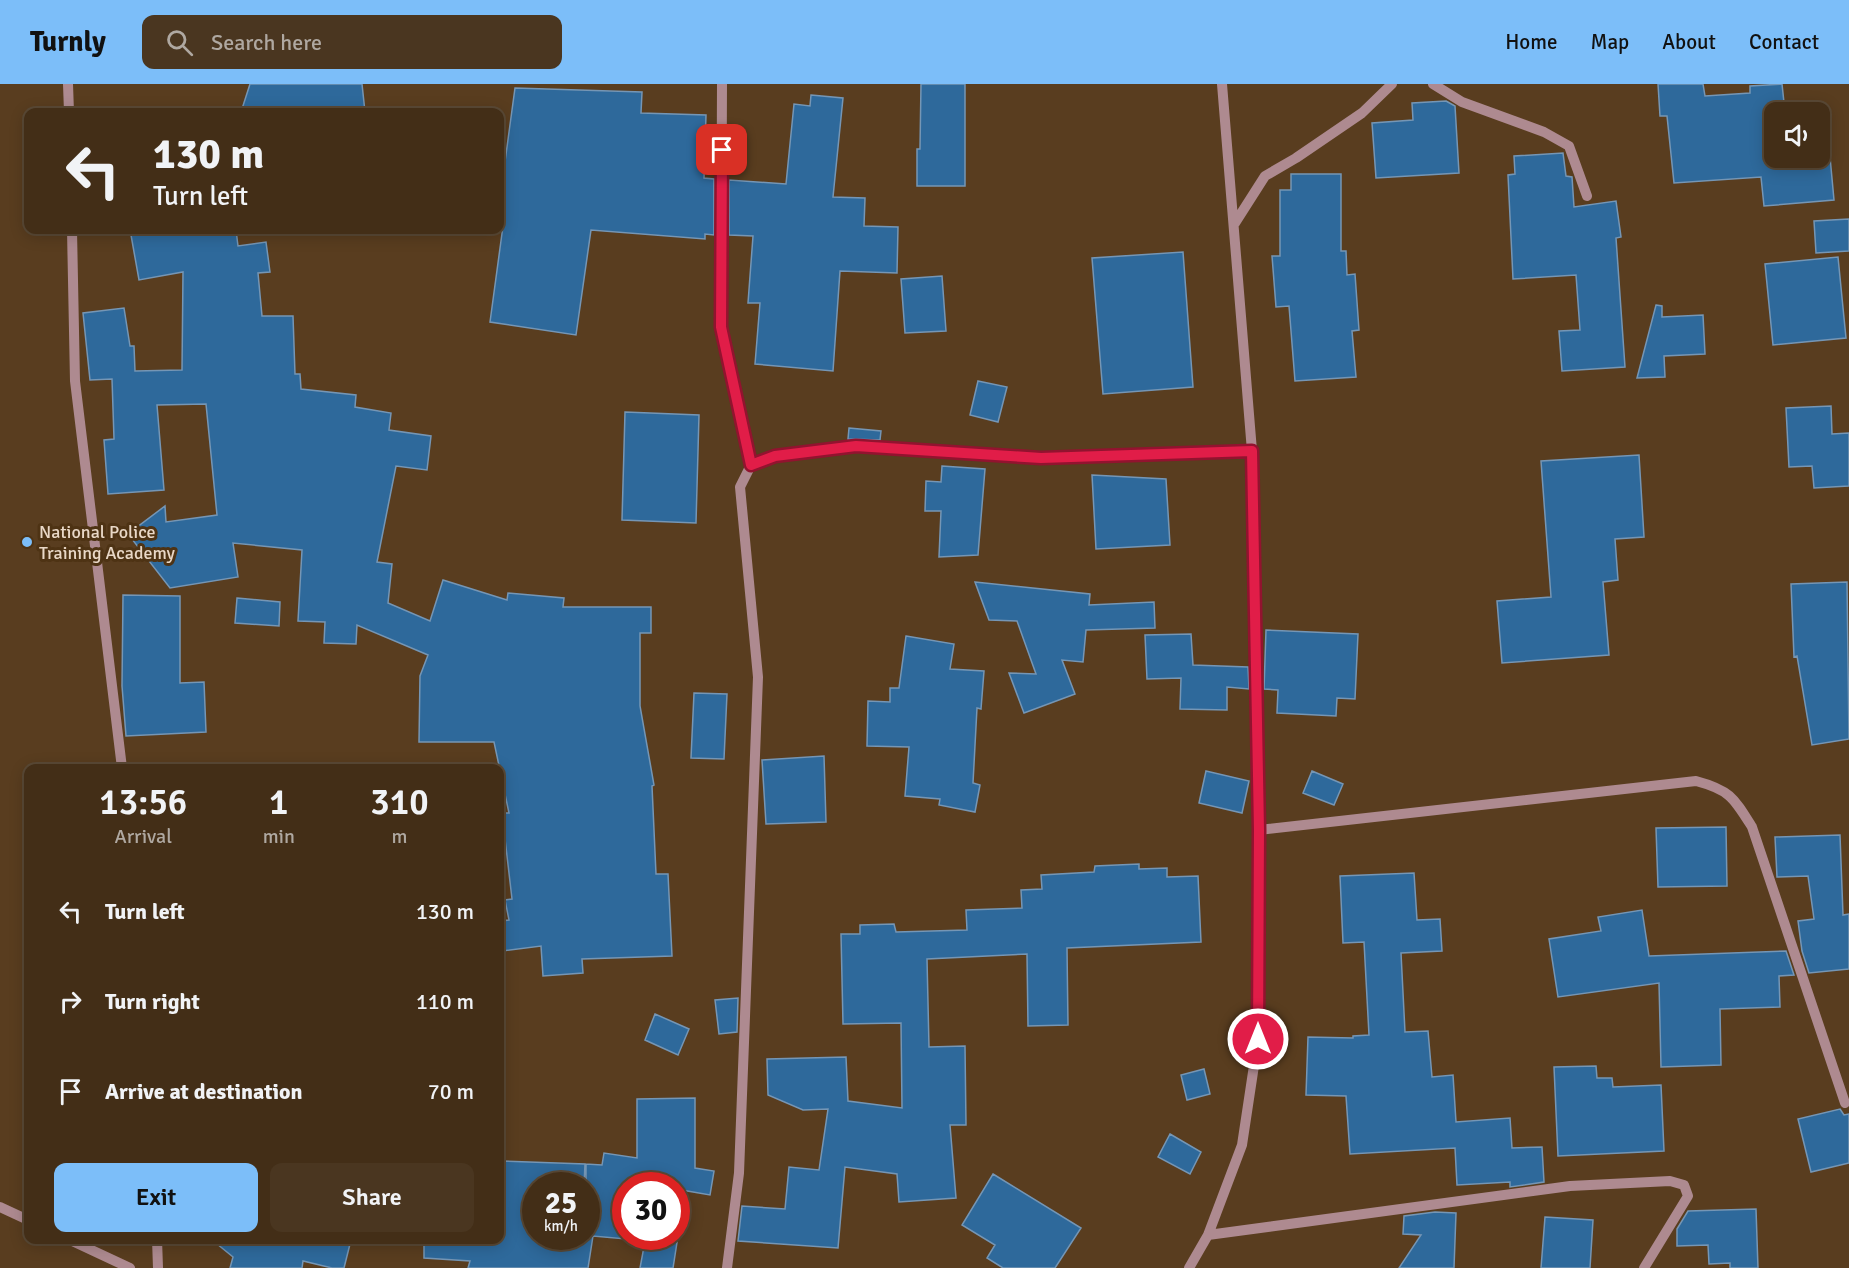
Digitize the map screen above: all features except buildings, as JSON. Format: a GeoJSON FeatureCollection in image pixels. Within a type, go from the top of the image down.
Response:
{"type":"FeatureCollection","features":[{"type":"Feature","properties":{"kind":"street"},"geometry":{"type":"LineString","coordinates":[[69,84],[69,108]]}},
{"type":"Feature","properties":{"kind":"street"},"geometry":{"type":"LineString","coordinates":[[722,84],[721,327],[751,465],[740,487],[758,677],[739,1173],[727,1268]]}},
{"type":"Feature","properties":{"kind":"street"},"geometry":{"type":"LineString","coordinates":[[1189,1268],[1208,1235],[1242,1145],[1258,1039],[1259,830],[1252,451],[1222,84]]}},
{"type":"Feature","properties":{"kind":"street"},"geometry":{"type":"LineString","coordinates":[[1235,223],[1264,176],[1296,158],[1362,113],[1392,84]]}},
{"type":"Feature","properties":{"kind":"street"},"geometry":{"type":"LineString","coordinates":[[1433,84],[1462,102],[1544,132],[1569,146],[1587,196]]}},
{"type":"Feature","properties":{"kind":"street"},"geometry":{"type":"LineString","coordinates":[[72,234],[75,381],[122,764]]}},
{"type":"Feature","properties":{"kind":"street"},"geometry":{"type":"LineString","coordinates":[[751,465],[775,456],[856,446],[1041,458],[1252,451]]}},
{"type":"Feature","properties":{"kind":"street"},"geometry":{"type":"LineString","coordinates":[[1259,830],[1696,781],[1713,786],[1734,798],[1752,827],[1845,1103]]}},
{"type":"Feature","properties":{"kind":"street"},"geometry":{"type":"LineString","coordinates":[[1208,1235],[1570,1186],[1670,1180],[1684,1185],[1688,1196],[1644,1268]]}},
{"type":"Feature","properties":{"kind":"street"},"geometry":{"type":"LineString","coordinates":[[0,1207],[24,1218]]}},
{"type":"Feature","properties":{"kind":"street"},"geometry":{"type":"LineString","coordinates":[[80,1244],[130,1268]]}},
{"type":"Feature","properties":{"kind":"street"},"geometry":{"type":"LineString","coordinates":[[157,1244],[158,1268]]}},
{"type":"Feature","properties":{"kind":"place","name":"National Police Training Academy"},"geometry":{"type":"Point","coordinates":[27,542]}},
{"type":"Feature","properties":{"kind":"route"},"geometry":{"type":"LineString","coordinates":[[722,150],[721,327],[751,465],[775,456],[856,446],[1041,458],[1252,451],[1259,830],[1258,1039]]}}]}
